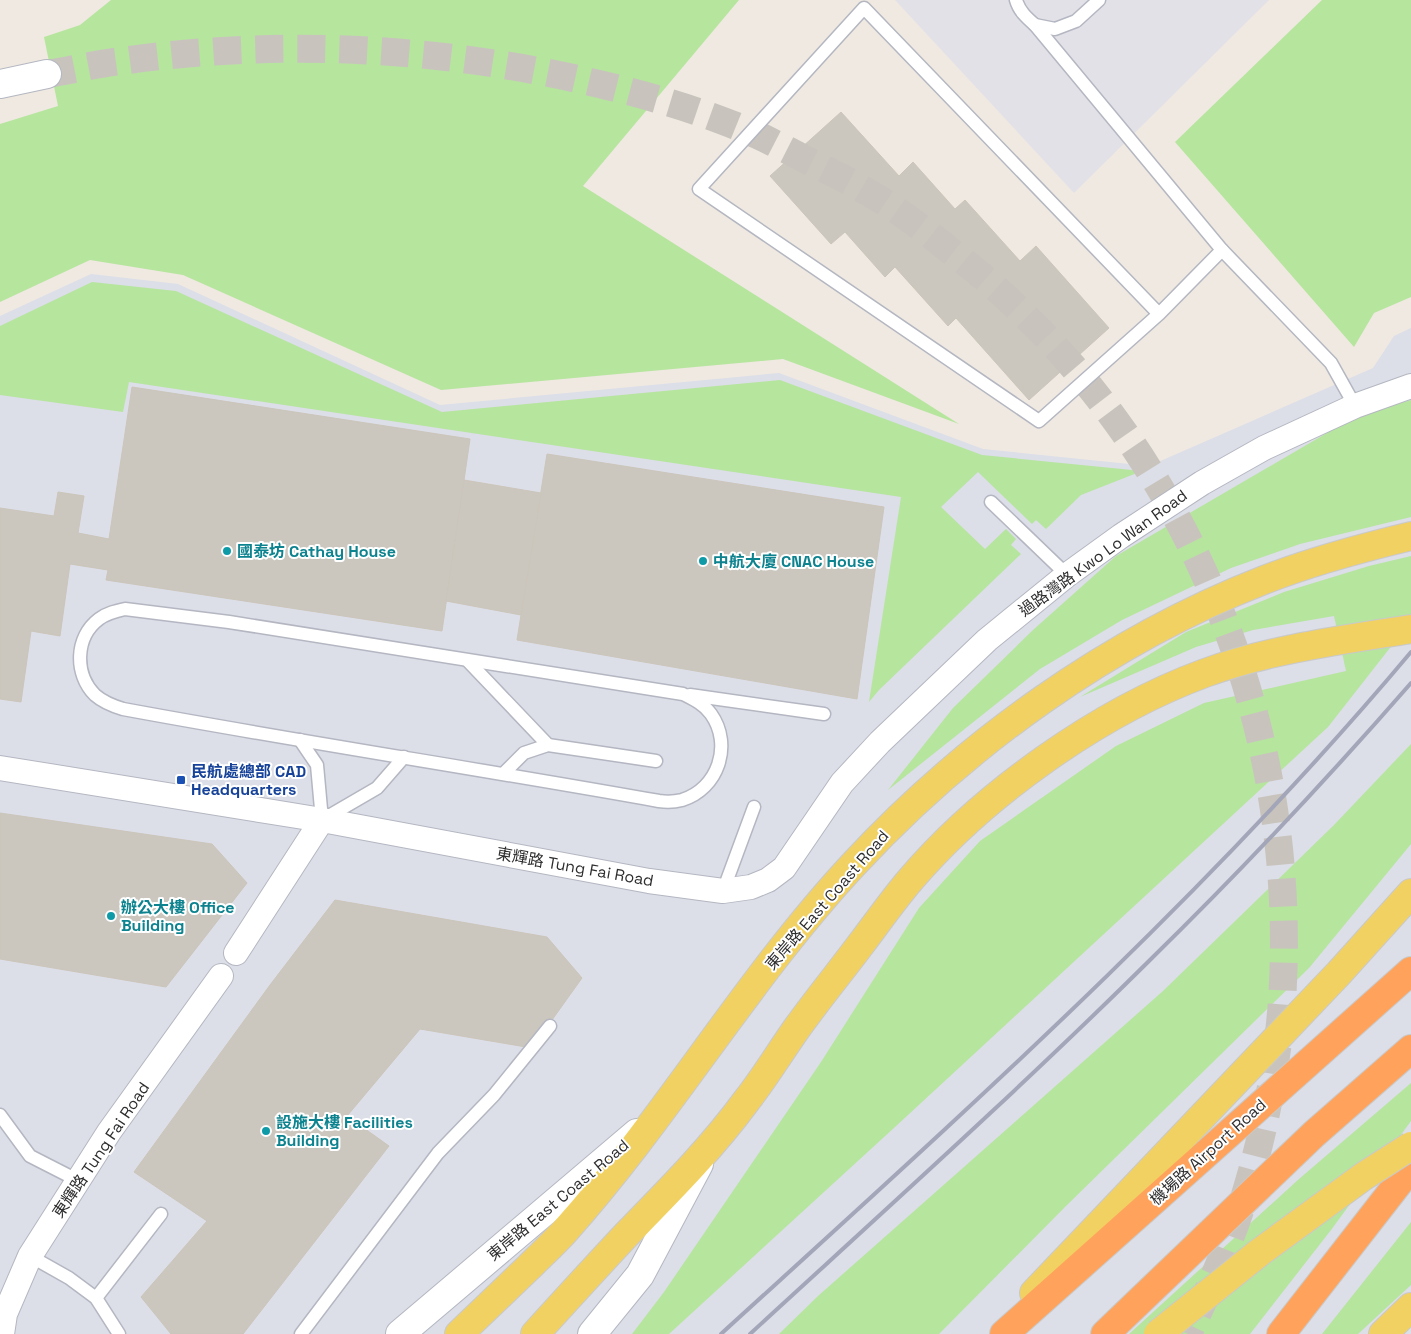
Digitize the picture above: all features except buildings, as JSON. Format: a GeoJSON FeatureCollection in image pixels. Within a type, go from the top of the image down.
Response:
{"type":"FeatureCollection","features":[{"type":"Feature","properties":{"kind":"highway","name":"機場路 Airport Road"},"geometry":{"type":"LineString","coordinates":[[1004,1334],[1411,971]]}},
{"type":"Feature","properties":{"kind":"highway"},"geometry":{"type":"LineString","coordinates":[[1104,1334],[1314,1134],[1411,1049]]}},
{"type":"Feature","properties":{"kind":"highway"},"geometry":{"type":"LineString","coordinates":[[1281,1334],[1411,1167]]}},
{"type":"Feature","properties":{"kind":"main road","name":"東岸路 East Coast Road"},"geometry":{"type":"LineString","coordinates":[[659,1114],[771,964],[851,867],[888,828],[940,780],[993,737],[1046,698],[1110,656],[1205,606],[1264,580],[1322,560],[1411,536]]}},
{"type":"Feature","properties":{"kind":"main road"},"geometry":{"type":"LineString","coordinates":[[534,1334],[612,1249],[706,1152],[748,1100],[797,1028],[909,881],[939,848],[975,814],[1012,784],[1063,748],[1111,718],[1156,694],[1205,673],[1250,659],[1339,640],[1411,629]]}},
{"type":"Feature","properties":{"kind":"main road"},"geometry":{"type":"LineString","coordinates":[[995,1334],[1339,973],[1411,893]]}},
{"type":"Feature","properties":{"kind":"main road"},"geometry":{"type":"LineString","coordinates":[[458,1334],[563,1234],[659,1114]]}},
{"type":"Feature","properties":{"kind":"main road"},"geometry":{"type":"LineString","coordinates":[[1158,1334],[1260,1252],[1364,1176],[1411,1146]]}},
{"type":"Feature","properties":{"kind":"main road"},"geometry":{"type":"LineString","coordinates":[[1383,1334],[1411,1307]]}},
{"type":"Feature","properties":{"kind":"street"},"geometry":{"type":"LineString","coordinates":[[0,84],[46,74]]}},
{"type":"Feature","properties":{"kind":"street","name":"過路灣路 Kwo Lo Wan Road"},"geometry":{"type":"LineString","coordinates":[[807,835],[842,783],[880,742],[987,640],[1067,574],[1120,536],[1202,483],[1264,448],[1356,406],[1411,386]]}},
{"type":"Feature","properties":{"kind":"street","name":"東輝路 Tung Fai Road"},"geometry":{"type":"LineString","coordinates":[[0,768],[322,820],[649,880],[722,891],[751,887],[768,880],[784,868],[807,835]]}},
{"type":"Feature","properties":{"kind":"street"},"geometry":{"type":"LineString","coordinates":[[236,953],[322,820]]}},
{"type":"Feature","properties":{"kind":"street","name":"東輝路 Tung Fai Road"},"geometry":{"type":"LineString","coordinates":[[2,1334],[5,1314],[30,1256],[110,1132],[221,976]]}},
{"type":"Feature","properties":{"kind":"street","name":"東岸路 East Coast Road"},"geometry":{"type":"LineString","coordinates":[[400,1334],[659,1114]]}},
{"type":"Feature","properties":{"kind":"street"},"geometry":{"type":"LineString","coordinates":[[592,1334],[640,1274],[706,1152]]}},
{"type":"Feature","properties":{"kind":"lane"},"geometry":{"type":"LineString","coordinates":[[1016,0],[1018,6],[1036,25],[1222,250],[1331,364],[1356,406]]}},
{"type":"Feature","properties":{"kind":"lane"},"geometry":{"type":"LineString","coordinates":[[1036,25],[1055,29],[1076,22],[1099,0]]}},
{"type":"Feature","properties":{"kind":"lane"},"geometry":{"type":"LineString","coordinates":[[1159,314],[864,8],[699,189],[1039,421],[1159,314],[1222,250]]}},
{"type":"Feature","properties":{"kind":"lane"},"geometry":{"type":"LineString","coordinates":[[991,502],[1067,574]]}},
{"type":"Feature","properties":{"kind":"lane"},"geometry":{"type":"LineString","coordinates":[[683,694],[698,701],[711,714],[718,728],[722,746],[718,767],[710,781],[690,797],[680,800],[658,801],[504,773],[151,714],[110,705],[96,696],[86,684],[79,660],[83,639],[89,629],[99,619],[109,613],[125,609],[138,609],[683,694],[824,714]]}},
{"type":"Feature","properties":{"kind":"lane"},"geometry":{"type":"LineString","coordinates":[[468,661],[548,745]]}},
{"type":"Feature","properties":{"kind":"lane"},"geometry":{"type":"LineString","coordinates":[[300,740],[318,765],[322,820],[377,788],[404,757]]}},
{"type":"Feature","properties":{"kind":"lane"},"geometry":{"type":"LineString","coordinates":[[504,773],[524,754],[548,745],[656,761]]}},
{"type":"Feature","properties":{"kind":"lane"},"geometry":{"type":"LineString","coordinates":[[722,891],[754,807]]}},
{"type":"Feature","properties":{"kind":"lane"},"geometry":{"type":"LineString","coordinates":[[301,1334],[438,1154],[494,1094],[550,1026]]}},
{"type":"Feature","properties":{"kind":"lane"},"geometry":{"type":"LineString","coordinates":[[0,1115],[30,1156],[79,1181]]}},
{"type":"Feature","properties":{"kind":"lane"},"geometry":{"type":"LineString","coordinates":[[96,1298],[161,1214]]}},
{"type":"Feature","properties":{"kind":"lane"},"geometry":{"type":"LineString","coordinates":[[30,1256],[69,1278],[96,1298],[119,1334]]}},
{"type":"Feature","properties":{"kind":"shaded area"},"geometry":{"type":"Polygon","coordinates":[[[895,0],[1269,0],[1074,193],[895,0]]]}},
{"type":"Feature","properties":{"kind":"shaded area"},"geometry":{"type":"Polygon","coordinates":[[[91,274],[178,284],[440,405],[779,373],[983,449],[1149,466],[1373,368],[1394,336],[1411,328],[1411,1334],[0,1334],[0,316],[91,274]]]}},
{"type":"Feature","properties":{"kind":"green space"},"geometry":{"type":"Polygon","coordinates":[[[111,0],[739,0],[583,186],[959,424],[783,359],[441,390],[183,275],[90,260],[0,302],[0,124],[58,106],[44,37],[80,25],[111,0]]]}},
{"type":"Feature","properties":{"kind":"green space"},"geometry":{"type":"Polygon","coordinates":[[[1322,0],[1411,0],[1411,297],[1374,313],[1354,347],[1175,142],[1322,0]]]}},
{"type":"Feature","properties":{"kind":"green space"},"geometry":{"type":"Polygon","coordinates":[[[92,282],[176,291],[442,412],[780,380],[982,455],[1142,471],[1081,495],[1046,529],[1036,520],[1032,524],[978,472],[941,507],[985,549],[1006,529],[1016,539],[1011,545],[1021,554],[879,690],[869,702],[901,497],[129,382],[123,412],[0,395],[0,326],[92,282]]]}},
{"type":"Feature","properties":{"kind":"green space"},"geometry":{"type":"Polygon","coordinates":[[[1411,400],[1411,517],[1300,544],[1231,568],[1122,620],[1040,669],[888,790],[953,708],[1033,630],[1116,556],[1356,416],[1411,400]]]}},
{"type":"Feature","properties":{"kind":"green space"},"geometry":{"type":"Polygon","coordinates":[[[1411,556],[1411,621],[1328,727],[669,1334],[632,1334],[664,1292],[821,1062],[919,908],[980,841],[1116,746],[1204,703],[1346,671],[1334,616],[1253,630],[1196,647],[1080,697],[1186,632],[1284,592],[1369,566],[1411,556]]]}},
{"type":"Feature","properties":{"kind":"green space"},"geometry":{"type":"Polygon","coordinates":[[[1411,744],[1411,844],[1309,968],[1065,1207],[939,1334],[779,1334],[818,1296],[1163,991],[1334,825],[1411,744]]]}},
{"type":"Feature","properties":{"kind":"green space"},"geometry":{"type":"Polygon","coordinates":[[[1411,1083],[1411,1121],[1331,1230],[1250,1334],[1129,1334],[1299,1179],[1411,1083]]]}},
{"type":"Feature","properties":{"kind":"green space"},"geometry":{"type":"Polygon","coordinates":[[[1411,1222],[1411,1285],[1358,1334],[1322,1334],[1411,1222]]]}},
{"type":"Feature","properties":{"kind":"tunnel"},"geometry":{"type":"LineString","coordinates":[[47,74],[112,62],[177,54],[234,50],[348,50],[461,59],[517,67],[617,88],[662,100],[727,122],[856,185],[931,235],[1030,321],[1099,399],[1158,484],[1206,576],[1243,674],[1268,775],[1282,878],[1283,982],[1278,1042],[1261,1137],[1244,1197],[1224,1253],[1188,1334]]}},
{"type":"Feature","properties":{"kind":"railway"},"geometry":{"type":"LineString","coordinates":[[721,1334],[990,1088],[1164,919],[1249,833],[1331,744],[1411,652]]}},
{"type":"Feature","properties":{"kind":"railway"},"geometry":{"type":"LineString","coordinates":[[750,1334],[1003,1101],[1152,958],[1284,823],[1411,683]]}},
{"type":"Feature","properties":{"kind":"place","name":"國泰坊 Cathay House"},"geometry":{"type":"Point","coordinates":[227,551]}},
{"type":"Feature","properties":{"kind":"place","name":"中航大廈 CNAC House"},"geometry":{"type":"Point","coordinates":[703,561]}},
{"type":"Feature","properties":{"kind":"place","name":"民航處總部 CAD Headquarters"},"geometry":{"type":"Point","coordinates":[181,780]}},
{"type":"Feature","properties":{"kind":"place","name":"辦公大樓 Office Building"},"geometry":{"type":"Point","coordinates":[111,916]}},
{"type":"Feature","properties":{"kind":"place","name":"設施大樓 Facilities Building"},"geometry":{"type":"Point","coordinates":[266,1131]}}]}
